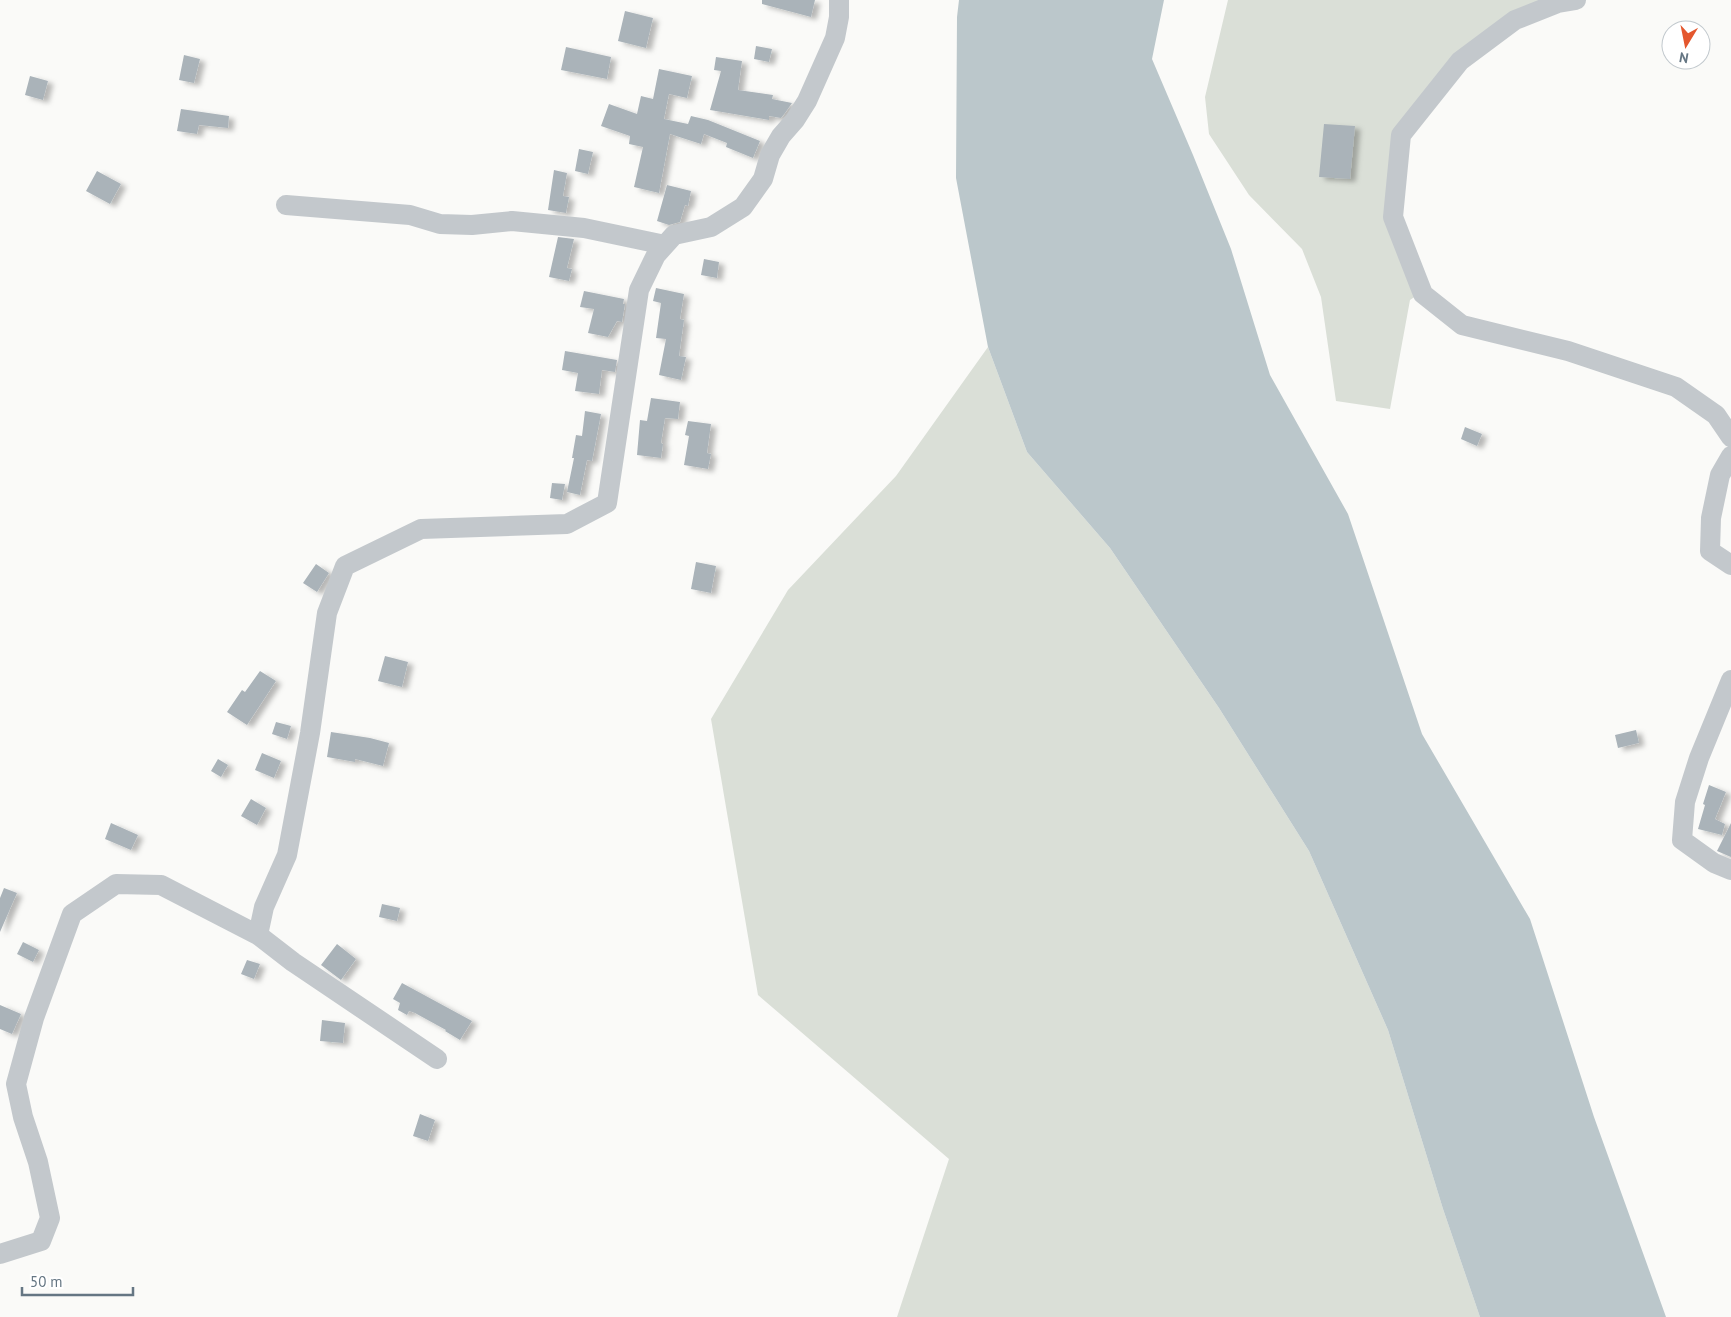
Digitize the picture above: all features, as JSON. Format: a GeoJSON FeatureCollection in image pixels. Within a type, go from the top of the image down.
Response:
{"type":"FeatureCollection","features":[{"type":"Feature","properties":{"kind":"street"},"geometry":{"type":"LineString","coordinates":[[258,935],[264,907],[287,856],[310,733],[327,613],[345,566],[421,529],[568,524],[607,503],[639,290],[656,255],[674,236],[712,226],[744,207],[763,180],[770,155],[781,136],[795,120],[815,83],[835,38],[839,17],[839,0]]}},
{"type":"Feature","properties":{"kind":"street"},"geometry":{"type":"LineString","coordinates":[[1576,0],[1558,3],[1515,20],[1460,62],[1401,135],[1393,217],[1423,294],[1462,325],[1568,351],[1676,388],[1716,415],[1731,437]]}},
{"type":"Feature","properties":{"kind":"street"},"geometry":{"type":"LineString","coordinates":[[286,205],[410,215],[440,224],[472,225],[512,221],[584,228],[665,245]]}},
{"type":"Feature","properties":{"kind":"street"},"geometry":{"type":"LineString","coordinates":[[1731,456],[1720,475],[1711,518],[1710,550],[1731,565]]}},
{"type":"Feature","properties":{"kind":"street"},"geometry":{"type":"LineString","coordinates":[[1731,680],[1699,758],[1685,802],[1682,840],[1714,863],[1731,870]]}},
{"type":"Feature","properties":{"kind":"street"},"geometry":{"type":"LineString","coordinates":[[0,1254],[41,1241],[50,1218],[38,1162],[23,1117],[16,1084],[34,1018],[72,914],[116,884],[161,885],[258,935],[293,962],[437,1059]]}},
{"type":"Feature","properties":{"kind":"shaded area"},"geometry":{"type":"Polygon","coordinates":[[[959,0],[1164,0],[1152,59],[1231,249],[1270,375],[1348,514],[1422,734],[1530,919],[1594,1117],[1666,1317],[1480,1317],[1443,1209],[1388,1030],[1309,851],[1219,708],[1110,548],[1027,452],[988,347],[956,178],[957,17],[959,0]]]}},
{"type":"Feature","properties":{"kind":"shaded area"},"geometry":{"type":"Polygon","coordinates":[[[1228,0],[1558,0],[1458,58],[1406,132],[1397,213],[1426,289],[1410,300],[1390,409],[1336,401],[1321,297],[1302,249],[1249,195],[1209,134],[1205,97],[1228,0]]]}},
{"type":"Feature","properties":{"kind":"shaded area"},"geometry":{"type":"Polygon","coordinates":[[[988,347],[1027,452],[1110,548],[1219,708],[1309,851],[1388,1030],[1443,1209],[1480,1317],[897,1317],[949,1159],[758,995],[711,719],[788,590],[896,476],[988,347]]]}},
{"type":"Feature","properties":{"kind":"building"},"geometry":{"type":"Polygon","coordinates":[[[762,0],[815,0],[811,17],[762,4],[762,0]]]}},
{"type":"Feature","properties":{"kind":"building"},"geometry":{"type":"Polygon","coordinates":[[[625,11],[653,18],[646,48],[618,41],[625,11]]]}},
{"type":"Feature","properties":{"kind":"building"},"geometry":{"type":"Polygon","coordinates":[[[756,46],[772,49],[769,62],[754,59],[756,46]]]}},
{"type":"Feature","properties":{"kind":"building"},"geometry":{"type":"Polygon","coordinates":[[[566,47],[611,57],[607,79],[561,70],[566,47]]]}},
{"type":"Feature","properties":{"kind":"building"},"geometry":{"type":"Polygon","coordinates":[[[184,55],[200,59],[194,83],[179,80],[184,55]]]}},
{"type":"Feature","properties":{"kind":"building"},"geometry":{"type":"Polygon","coordinates":[[[716,57],[742,61],[738,90],[773,95],[772,99],[792,103],[781,118],[769,116],[769,120],[710,110],[721,71],[714,70],[716,57]]]}},
{"type":"Feature","properties":{"kind":"building"},"geometry":{"type":"Polygon","coordinates":[[[659,69],[692,76],[687,98],[669,94],[664,119],[688,124],[691,116],[708,120],[760,141],[753,158],[726,147],[727,143],[704,134],[701,144],[670,134],[659,193],[634,187],[643,147],[629,144],[630,136],[601,126],[609,104],[637,114],[641,96],[653,99],[659,69]]]}},
{"type":"Feature","properties":{"kind":"building"},"geometry":{"type":"Polygon","coordinates":[[[30,76],[48,81],[43,100],[25,95],[30,76]]]}},
{"type":"Feature","properties":{"kind":"building"},"geometry":{"type":"Polygon","coordinates":[[[181,109],[229,116],[228,128],[199,125],[197,134],[177,131],[181,109]]]}},
{"type":"Feature","properties":{"kind":"building"},"geometry":{"type":"Polygon","coordinates":[[[1324,124],[1355,126],[1350,179],[1319,177],[1324,124]]]}},
{"type":"Feature","properties":{"kind":"building"},"geometry":{"type":"Polygon","coordinates":[[[579,149],[593,152],[588,174],[575,171],[579,149]]]}},
{"type":"Feature","properties":{"kind":"building"},"geometry":{"type":"Polygon","coordinates":[[[554,170],[567,173],[563,196],[569,197],[566,213],[548,210],[554,170]]]}},
{"type":"Feature","properties":{"kind":"building"},"geometry":{"type":"Polygon","coordinates":[[[97,171],[121,184],[110,204],[86,191],[97,171]]]}},
{"type":"Feature","properties":{"kind":"building"},"geometry":{"type":"Polygon","coordinates":[[[667,185],[691,191],[688,206],[685,205],[680,222],[669,225],[657,221],[667,185]]]}},
{"type":"Feature","properties":{"kind":"building"},"geometry":{"type":"Polygon","coordinates":[[[558,237],[574,239],[567,268],[572,269],[569,281],[549,277],[558,237]]]}},
{"type":"Feature","properties":{"kind":"building"},"geometry":{"type":"Polygon","coordinates":[[[704,259],[719,262],[717,278],[701,275],[704,259]]]}},
{"type":"Feature","properties":{"kind":"building"},"geometry":{"type":"Polygon","coordinates":[[[656,288],[684,294],[680,319],[684,320],[679,356],[686,357],[681,380],[659,375],[666,339],[656,338],[661,303],[653,301],[656,288]]]}},
{"type":"Feature","properties":{"kind":"building"},"geometry":{"type":"Polygon","coordinates":[[[584,291],[624,299],[622,322],[617,321],[608,337],[588,333],[594,309],[580,307],[584,291]]]}},
{"type":"Feature","properties":{"kind":"building"},"geometry":{"type":"Polygon","coordinates":[[[565,351],[617,360],[615,372],[602,370],[599,394],[575,391],[578,373],[562,370],[565,351]]]}},
{"type":"Feature","properties":{"kind":"building"},"geometry":{"type":"Polygon","coordinates":[[[651,398],[680,402],[678,419],[665,418],[661,458],[637,455],[640,420],[647,421],[651,398]]]}},
{"type":"Feature","properties":{"kind":"building"},"geometry":{"type":"Polygon","coordinates":[[[585,411],[601,414],[592,461],[587,460],[580,495],[567,492],[574,458],[572,458],[576,435],[582,436],[585,411]]]}},
{"type":"Feature","properties":{"kind":"building"},"geometry":{"type":"Polygon","coordinates":[[[688,421],[711,424],[707,453],[711,454],[708,469],[684,465],[689,436],[685,435],[688,421]]]}},
{"type":"Feature","properties":{"kind":"building"},"geometry":{"type":"Polygon","coordinates":[[[1465,427],[1482,434],[1477,446],[1461,439],[1465,427]]]}},
{"type":"Feature","properties":{"kind":"building"},"geometry":{"type":"Polygon","coordinates":[[[552,483],[565,484],[562,500],[550,498],[552,483]]]}},
{"type":"Feature","properties":{"kind":"building"},"geometry":{"type":"Polygon","coordinates":[[[696,562],[716,566],[711,593],[691,589],[696,562]]]}},
{"type":"Feature","properties":{"kind":"building"},"geometry":{"type":"Polygon","coordinates":[[[316,564],[329,573],[317,592],[303,583],[316,564]]]}},
{"type":"Feature","properties":{"kind":"building"},"geometry":{"type":"Polygon","coordinates":[[[385,656],[408,662],[402,687],[378,681],[385,656]]]}},
{"type":"Feature","properties":{"kind":"building"},"geometry":{"type":"Polygon","coordinates":[[[260,671],[276,681],[247,725],[227,712],[242,690],[245,692],[260,671]]]}},
{"type":"Feature","properties":{"kind":"building"},"geometry":{"type":"Polygon","coordinates":[[[276,722],[291,726],[287,739],[272,734],[276,722]]]}},
{"type":"Feature","properties":{"kind":"building"},"geometry":{"type":"Polygon","coordinates":[[[1636,730],[1639,743],[1618,748],[1615,735],[1636,730]]]}},
{"type":"Feature","properties":{"kind":"building"},"geometry":{"type":"Polygon","coordinates":[[[331,732],[389,743],[383,766],[355,759],[355,762],[327,757],[331,732]]]}},
{"type":"Feature","properties":{"kind":"building"},"geometry":{"type":"Polygon","coordinates":[[[262,753],[281,761],[274,778],[255,770],[262,753]]]}},
{"type":"Feature","properties":{"kind":"building"},"geometry":{"type":"Polygon","coordinates":[[[218,759],[228,765],[221,777],[211,771],[218,759]]]}},
{"type":"Feature","properties":{"kind":"building"},"geometry":{"type":"Polygon","coordinates":[[[1709,785],[1726,792],[1715,819],[1725,824],[1722,835],[1698,829],[1709,785]]]}},
{"type":"Feature","properties":{"kind":"building"},"geometry":{"type":"Polygon","coordinates":[[[251,799],[266,808],[257,825],[241,816],[251,799]]]}},
{"type":"Feature","properties":{"kind":"building"},"geometry":{"type":"Polygon","coordinates":[[[111,823],[138,835],[131,850],[105,839],[111,823]]]}},
{"type":"Feature","properties":{"kind":"building"},"geometry":{"type":"Polygon","coordinates":[[[1731,823],[1731,857],[1717,851],[1731,823]]]}},
{"type":"Feature","properties":{"kind":"building"},"geometry":{"type":"Polygon","coordinates":[[[4,888],[17,893],[0,932],[0,898],[4,888]]]}},
{"type":"Feature","properties":{"kind":"building"},"geometry":{"type":"Polygon","coordinates":[[[382,904],[400,908],[397,921],[379,917],[382,904]]]}},
{"type":"Feature","properties":{"kind":"building"},"geometry":{"type":"Polygon","coordinates":[[[23,942],[39,950],[33,962],[17,954],[23,942]]]}},
{"type":"Feature","properties":{"kind":"building"},"geometry":{"type":"Polygon","coordinates":[[[337,944],[356,959],[341,980],[321,965],[337,944]]]}},
{"type":"Feature","properties":{"kind":"building"},"geometry":{"type":"Polygon","coordinates":[[[247,960],[260,964],[254,979],[241,974],[247,960]]]}},
{"type":"Feature","properties":{"kind":"building"},"geometry":{"type":"Polygon","coordinates":[[[402,983],[472,1021],[460,1040],[415,1013],[409,1011],[407,1015],[398,1010],[400,1003],[393,999],[402,983]]]}},
{"type":"Feature","properties":{"kind":"building"},"geometry":{"type":"Polygon","coordinates":[[[0,1005],[21,1014],[12,1034],[0,1029],[0,1005]]]}},
{"type":"Feature","properties":{"kind":"building"},"geometry":{"type":"Polygon","coordinates":[[[322,1020],[345,1023],[343,1043],[320,1041],[322,1020]]]}},
{"type":"Feature","properties":{"kind":"building"},"geometry":{"type":"Polygon","coordinates":[[[420,1114],[435,1120],[428,1141],[413,1136],[420,1114]]]}}]}
